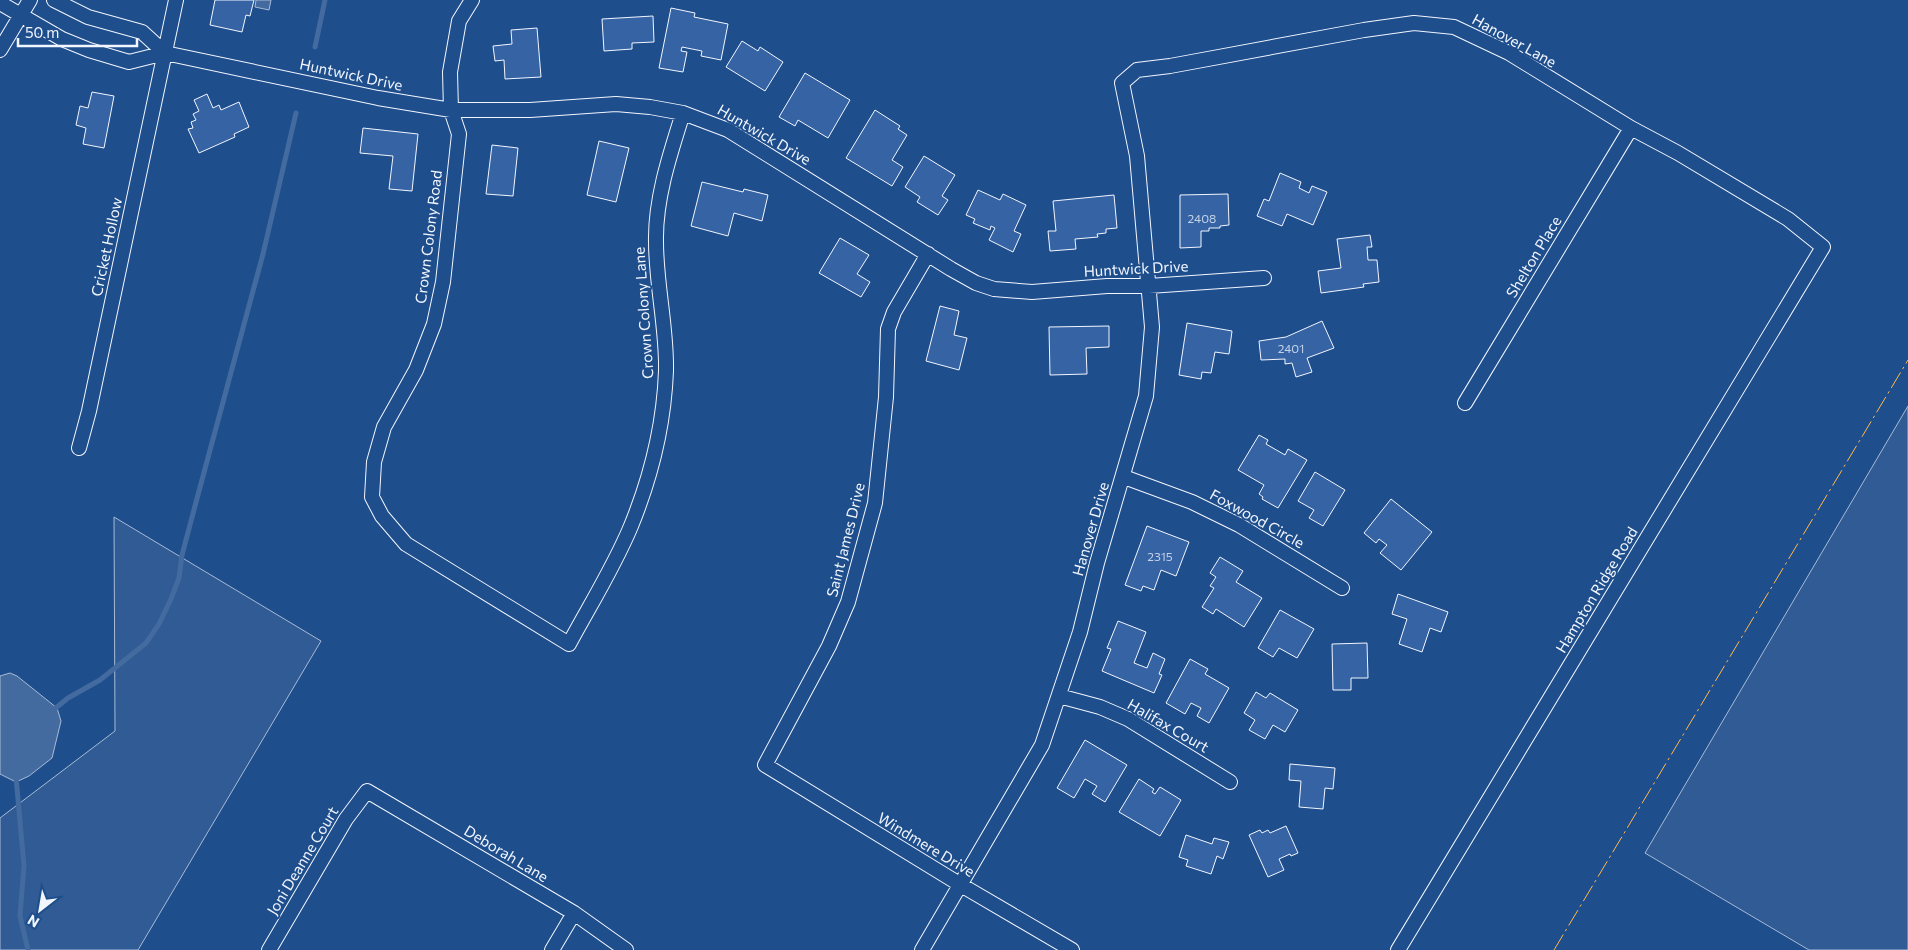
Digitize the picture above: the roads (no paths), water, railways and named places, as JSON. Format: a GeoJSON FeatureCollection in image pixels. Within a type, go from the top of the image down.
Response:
{"type":"FeatureCollection","features":[{"type":"Feature","properties":{"kind":"street"},"geometry":{"type":"LineString","coordinates":[[0,50],[30,0]]}},
{"type":"Feature","properties":{"kind":"street"},"geometry":{"type":"LineString","coordinates":[[54,0],[88,18],[142,32],[165,53]]}},
{"type":"Feature","properties":{"kind":"street","name":"Cricket Hollow"},"geometry":{"type":"LineString","coordinates":[[79,448],[89,411],[176,0]]}},
{"type":"Feature","properties":{"kind":"street","name":"Crown Colony Road"},"geometry":{"type":"LineString","coordinates":[[472,0],[459,21],[450,72],[451,110],[459,134],[443,282],[434,324],[416,370],[384,427],[374,462],[372,497],[382,516],[406,544],[569,644]]}},
{"type":"Feature","properties":{"kind":"street","name":"Huntwick Drive"},"geometry":{"type":"LineString","coordinates":[[0,3],[62,39],[89,50],[129,62],[165,53],[378,98],[451,110],[530,110],[616,104],[650,107],[683,113],[728,130],[976,283],[994,289],[1032,292],[1264,278]]}},
{"type":"Feature","properties":{"kind":"street","name":"Hanover Lane"},"geometry":{"type":"LineString","coordinates":[[1122,83],[1137,70],[1170,66],[1364,30],[1414,23],[1454,27],[1510,53],[1631,128],[1678,153],[1788,218],[1823,247]]}},
{"type":"Feature","properties":{"kind":"street","name":"Hanover Drive"},"geometry":{"type":"LineString","coordinates":[[922,950],[1042,745],[1080,632],[1097,562],[1124,477],[1146,396],[1152,327],[1149,286],[1136,156],[1122,83]]}},
{"type":"Feature","properties":{"kind":"street","name":"Crown Colony Lane"},"geometry":{"type":"LineString","coordinates":[[569,644],[631,527],[653,460],[664,400],[666,370],[665,338],[656,260],[656,221],[670,158],[683,113]]}},
{"type":"Feature","properties":{"kind":"street","name":"Shelton Place"},"geometry":{"type":"LineString","coordinates":[[1465,403],[1631,128]]}},
{"type":"Feature","properties":{"kind":"street","name":"Hampton Ridge Road"},"geometry":{"type":"LineString","coordinates":[[1398,950],[1823,247]]}},
{"type":"Feature","properties":{"kind":"street","name":"Saint James Drive"},"geometry":{"type":"LineString","coordinates":[[765,765],[829,646],[848,602],[875,503],[886,398],[888,329],[894,312],[928,254]]}},
{"type":"Feature","properties":{"kind":"street","name":"Foxwood Circle"},"geometry":{"type":"LineString","coordinates":[[1124,477],[1192,502],[1239,525],[1342,588]]}},
{"type":"Feature","properties":{"kind":"street","name":"Halifax Court"},"geometry":{"type":"LineString","coordinates":[[1059,696],[1100,708],[1128,719],[1230,782]]}},
{"type":"Feature","properties":{"kind":"street","name":"Windmere Drive"},"geometry":{"type":"LineString","coordinates":[[765,765],[961,885],[1072,950]]}},
{"type":"Feature","properties":{"kind":"street","name":"Deborah Lane"},"geometry":{"type":"LineString","coordinates":[[367,791],[574,913],[626,950]]}},
{"type":"Feature","properties":{"kind":"street","name":"Joni Deanne Court"},"geometry":{"type":"LineString","coordinates":[[269,950],[346,819],[367,791]]}},
{"type":"Feature","properties":{"kind":"street"},"geometry":{"type":"LineString","coordinates":[[552,950],[574,913]]}},
{"type":"Feature","properties":{"kind":"waterway"},"geometry":{"type":"LineString","coordinates":[[315,47],[325,0]]}},
{"type":"Feature","properties":{"kind":"waterway"},"geometry":{"type":"LineString","coordinates":[[52,711],[68,698],[100,680],[146,643],[159,624],[171,599],[179,578],[182,555],[263,254],[296,113]]}},
{"type":"Feature","properties":{"kind":"waterway"},"geometry":{"type":"LineString","coordinates":[[16,777],[24,866],[20,916],[28,950]]}}]}
